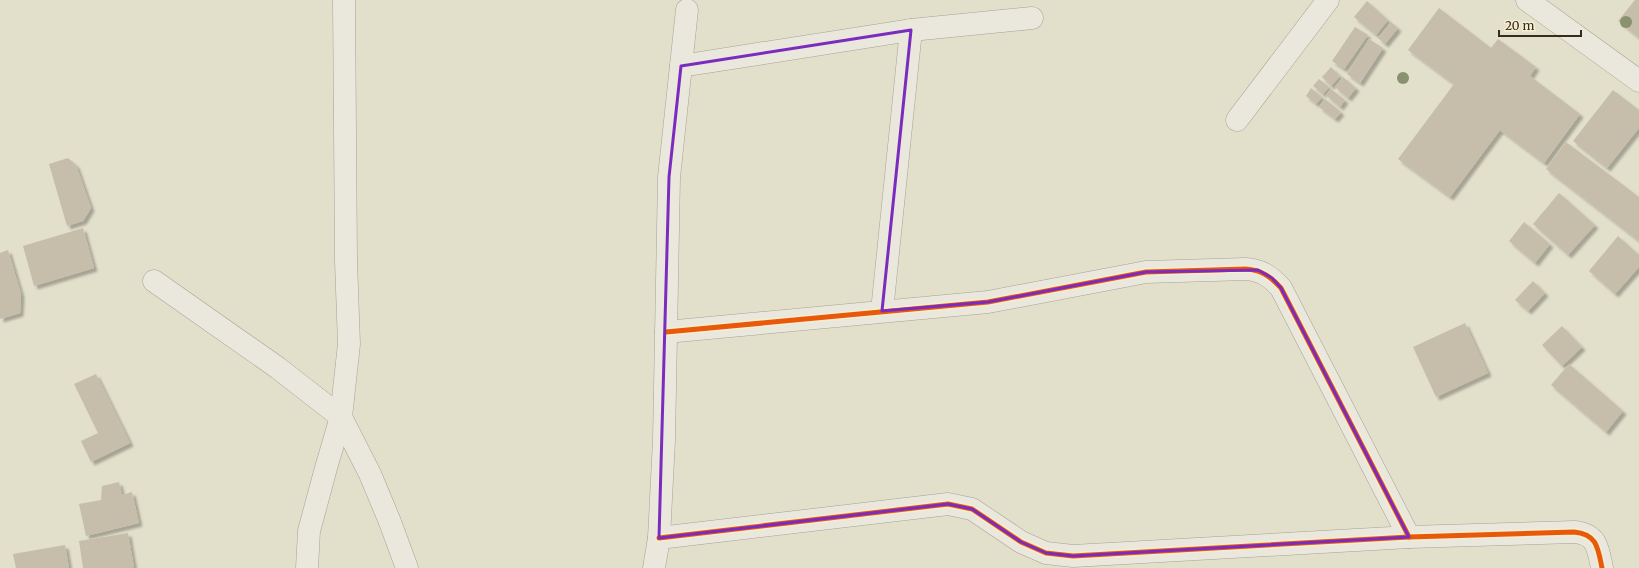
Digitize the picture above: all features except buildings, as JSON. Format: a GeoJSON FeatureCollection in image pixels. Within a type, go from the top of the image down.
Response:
{"type":"FeatureCollection","features":[{"type":"Feature","properties":{"kind":"street"},"geometry":{"type":"LineString","coordinates":[[307,568],[309,532],[341,417],[349,344],[344,0]]}},
{"type":"Feature","properties":{"kind":"street"},"geometry":{"type":"LineString","coordinates":[[1237,120],[1328,0]]}},
{"type":"Feature","properties":{"kind":"street"},"geometry":{"type":"LineString","coordinates":[[1526,0],[1639,81]]}},
{"type":"Feature","properties":{"kind":"street"},"geometry":{"type":"LineString","coordinates":[[654,568],[659,538],[664,440],[669,177],[687,10]]}},
{"type":"Feature","properties":{"kind":"street"},"geometry":{"type":"LineString","coordinates":[[681,66],[911,30],[1032,18]]}},
{"type":"Feature","properties":{"kind":"street"},"geometry":{"type":"LineString","coordinates":[[882,311],[911,30]]}},
{"type":"Feature","properties":{"kind":"street"},"geometry":{"type":"LineString","coordinates":[[666,332],[988,302],[1146,272],[1246,269],[1258,270],[1272,278],[1281,288],[1409,537]]}},
{"type":"Feature","properties":{"kind":"street"},"geometry":{"type":"LineString","coordinates":[[154,281],[278,368],[341,417],[370,474],[407,568]]}},
{"type":"Feature","properties":{"kind":"street"},"geometry":{"type":"LineString","coordinates":[[659,538],[948,504],[972,508],[1020,542],[1046,553],[1073,556],[1409,537],[1585,533],[1593,539],[1598,551],[1602,568]]}},
{"type":"Feature","properties":{"kind":"highlighted area"},"geometry":{"type":"Polygon","coordinates":[[[911,30],[882,311],[988,302],[1146,272],[1258,270],[1272,278],[1281,288],[1409,537],[1073,556],[1046,553],[1021,542],[972,509],[948,504],[659,538],[669,177],[681,66],[911,30]]]}},
{"type":"Feature","properties":{"kind":"cycle path"},"geometry":{"type":"LineString","coordinates":[[666,332],[988,302],[1146,272],[1246,269],[1261,272],[1273,280],[1281,288],[1409,537]]}},
{"type":"Feature","properties":{"kind":"cycle path"},"geometry":{"type":"LineString","coordinates":[[659,538],[948,504],[972,509],[1021,542],[1046,553],[1073,556],[1409,537],[1574,532],[1582,533],[1592,539],[1597,548],[1602,568]]}}]}
